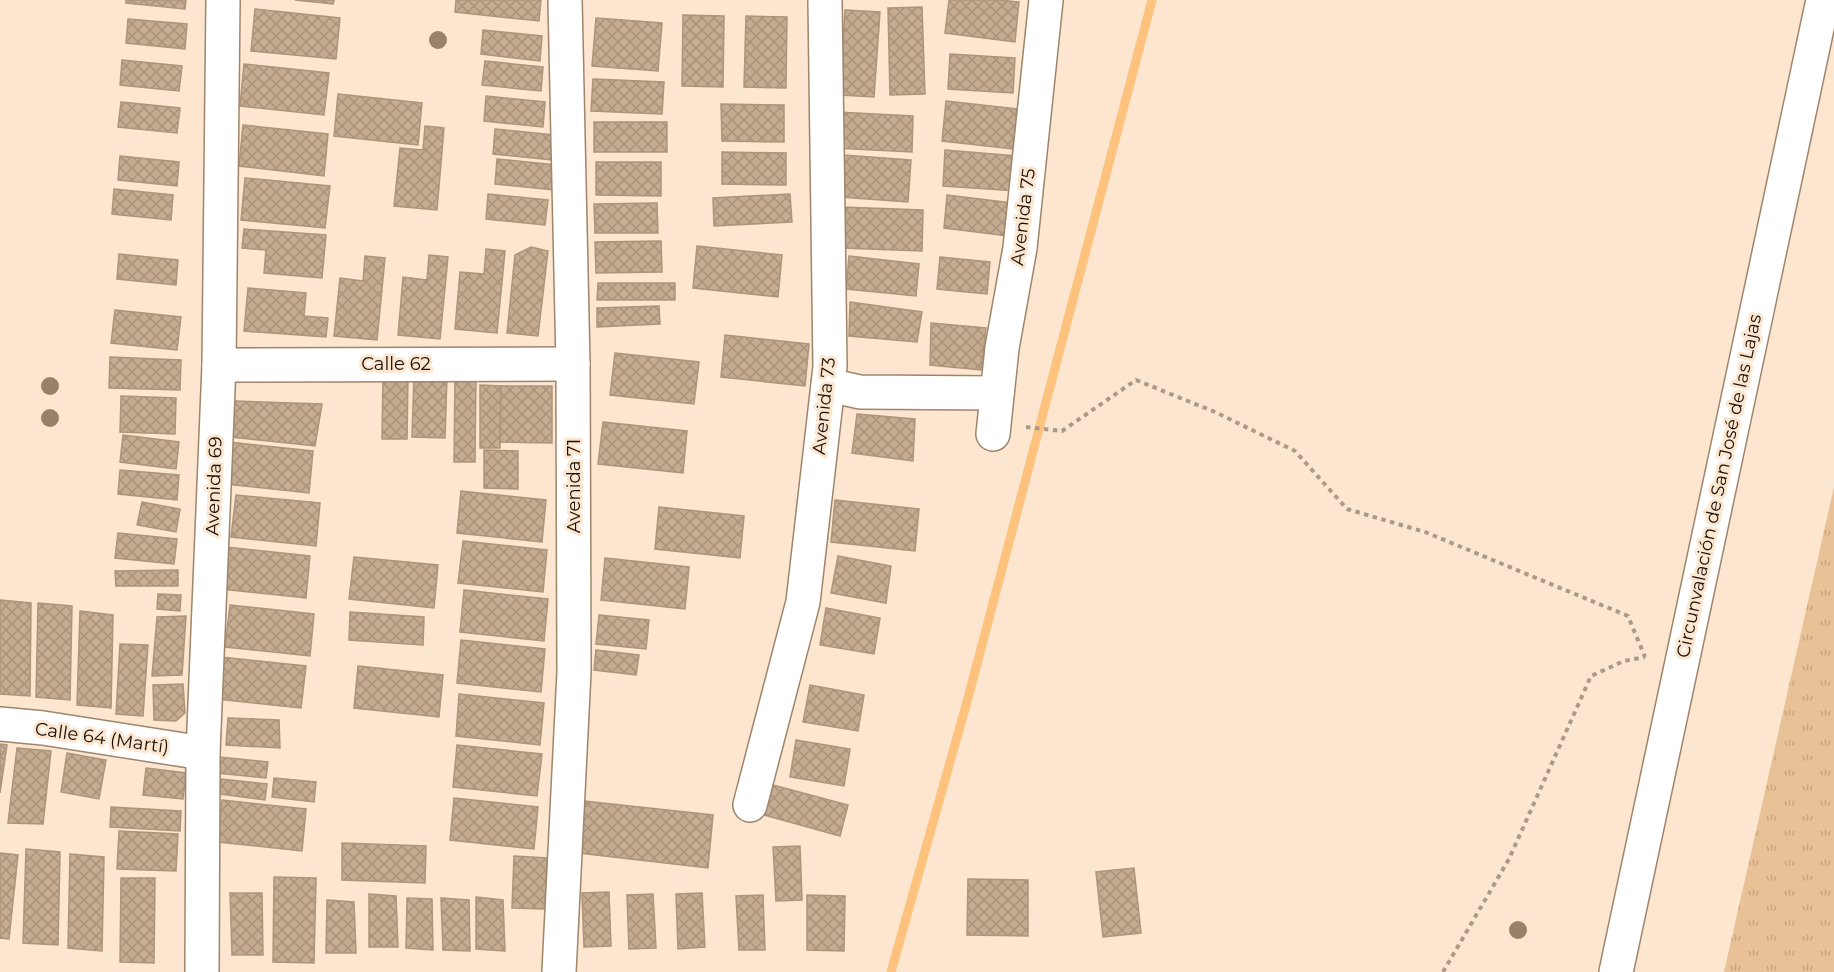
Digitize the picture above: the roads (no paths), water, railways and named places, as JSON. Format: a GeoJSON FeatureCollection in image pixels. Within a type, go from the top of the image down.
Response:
{"type":"FeatureCollection","features":[{"type":"Feature","properties":{"kind":"street","name":"Avenida 69"},"geometry":{"type":"LineString","coordinates":[[202,972],[203,753],[219,365],[223,0]]}},
{"type":"Feature","properties":{"kind":"street","name":"Avenida 71"},"geometry":{"type":"LineString","coordinates":[[559,972],[574,672],[573,364],[565,0]]}},
{"type":"Feature","properties":{"kind":"street","name":"Avenida 73"},"geometry":{"type":"LineString","coordinates":[[750,805],[803,602],[830,367],[825,0]]}},
{"type":"Feature","properties":{"kind":"street","name":"Avenida 75"},"geometry":{"type":"LineString","coordinates":[[993,434],[1002,348],[1020,248],[1046,0]]}},
{"type":"Feature","properties":{"kind":"street","name":"Circunvalación de San José de las Lajas"},"geometry":{"type":"LineString","coordinates":[[1616,972],[1823,0]]}},
{"type":"Feature","properties":{"kind":"street","name":"Calle 62"},"geometry":{"type":"LineString","coordinates":[[219,365],[573,364]]}},
{"type":"Feature","properties":{"kind":"street"},"geometry":{"type":"LineString","coordinates":[[828,385],[860,392],[998,393]]}},
{"type":"Feature","properties":{"kind":"street","name":"Calle 64 (Martí)"},"geometry":{"type":"LineString","coordinates":[[0,724],[43,728],[203,753]]}},
{"type":"Feature","properties":{"kind":"waterway"},"geometry":{"type":"LineString","coordinates":[[891,972],[968,698],[1152,0]]}}]}
